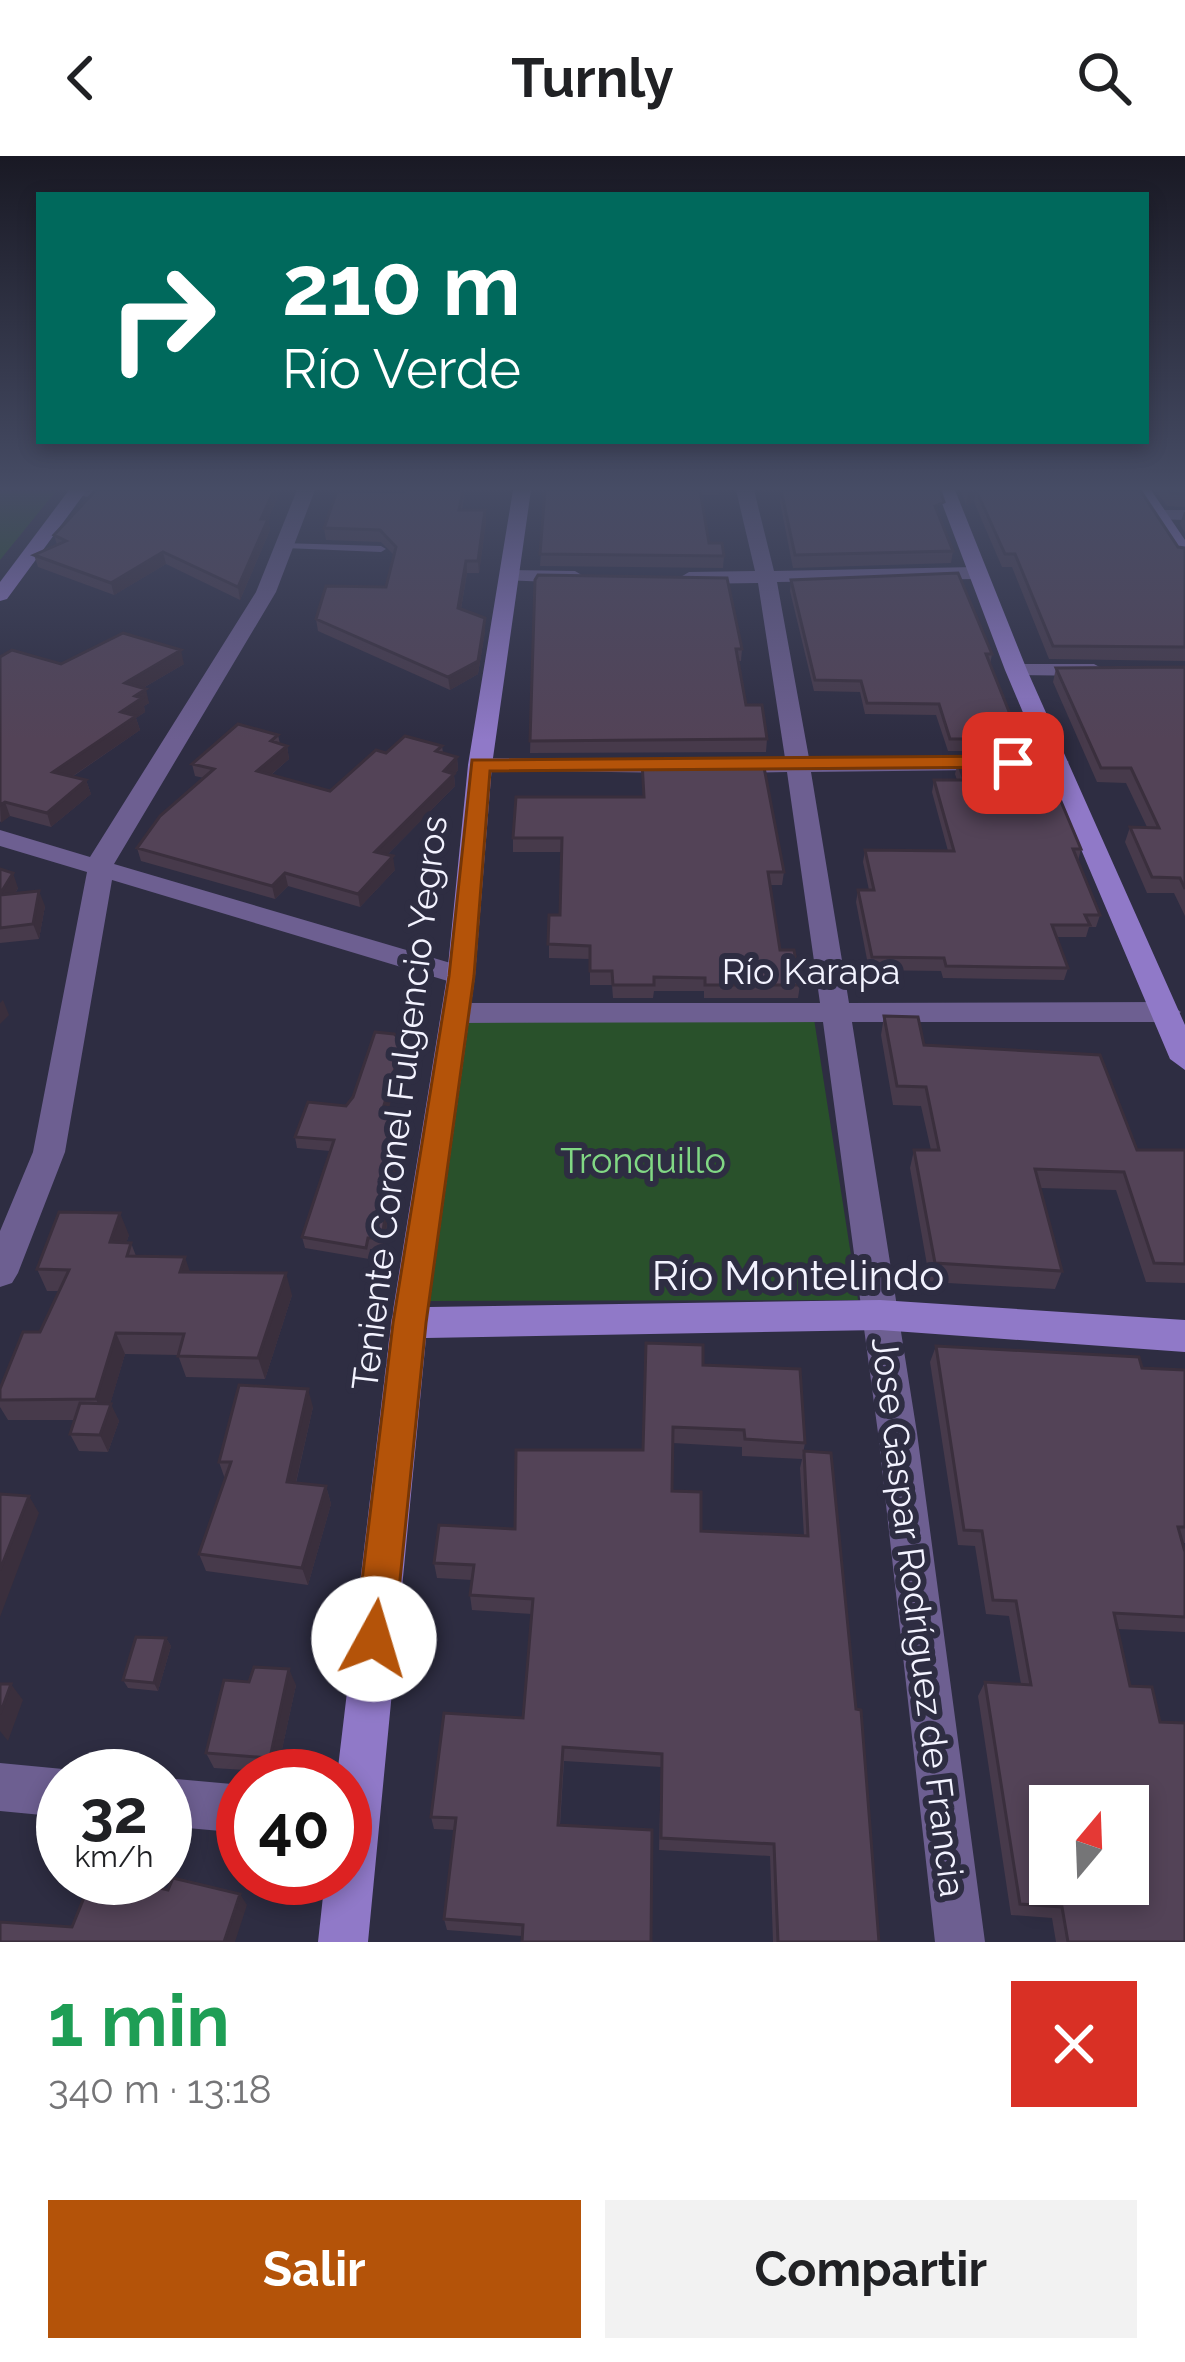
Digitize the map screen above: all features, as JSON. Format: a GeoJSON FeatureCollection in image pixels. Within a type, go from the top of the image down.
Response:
{"type":"FeatureCollection","features":[{"type":"Feature","properties":{"kind":"street"},"geometry":{"type":"LineString","coordinates":[[0,1273],[50,1152],[99,868],[274,573]]}},
{"type":"Feature","properties":{"kind":"street","name":"Jose Gaspar Rodríguez de Francia"},"geometry":{"type":"LineString","coordinates":[[768,573],[880,1316],[960,1942]]}},
{"type":"Feature","properties":{"kind":"street"},"geometry":{"type":"LineString","coordinates":[[674,578],[964,573]]}},
{"type":"Feature","properties":{"kind":"street"},"geometry":{"type":"LineString","coordinates":[[976,573],[1185,1059]]}},
{"type":"Feature","properties":{"kind":"street"},"geometry":{"type":"LineString","coordinates":[[507,576],[602,577]]}},
{"type":"Feature","properties":{"kind":"street","name":"Teniente Coronel Fulgencio Yegros"},"geometry":{"type":"LineString","coordinates":[[358,1749],[409,1323],[461,976],[480,765],[507,576]]}},
{"type":"Feature","properties":{"kind":"street"},"geometry":{"type":"LineString","coordinates":[[1016,670],[1122,670]]}},
{"type":"Feature","properties":{"kind":"street"},"geometry":{"type":"LineString","coordinates":[[480,765],[796,767],[1057,762]]}},
{"type":"Feature","properties":{"kind":"street"},"geometry":{"type":"LineString","coordinates":[[0,838],[461,976]]}},
{"type":"Feature","properties":{"kind":"street","name":"Río Karapa"},"geometry":{"type":"LineString","coordinates":[[456,1013],[1166,1012]]}},
{"type":"Feature","properties":{"kind":"street","name":"Río Montelindo"},"geometry":{"type":"LineString","coordinates":[[409,1323],[880,1316],[1185,1336]]}},
{"type":"Feature","properties":{"kind":"street"},"geometry":{"type":"LineString","coordinates":[[0,1787],[36,1790]]}},
{"type":"Feature","properties":{"kind":"street","name":"Teniente Coronel Fulgencio Yegros"},"geometry":{"type":"LineString","coordinates":[[343,1942],[345,1905]]}},
{"type":"Feature","properties":{"kind":"green space","name":"Tronquillo"},"geometry":{"type":"Polygon","coordinates":[[[814,1019],[858,1300],[428,1301],[466,1021],[814,1019]]]}},
{"type":"Feature","properties":{"kind":"building"},"geometry":{"type":"Polygon","coordinates":[[[84,573],[127,573],[111,583],[84,573]]]}},
{"type":"Feature","properties":{"kind":"building"},"geometry":{"type":"Polygon","coordinates":[[[209,573],[244,573],[238,587],[209,573]]]}},
{"type":"Feature","properties":{"kind":"building"},"geometry":{"type":"Polygon","coordinates":[[[389,573],[464,573],[458,608],[485,618],[478,661],[448,677],[316,619],[326,586],[386,587],[389,573]]]}},
{"type":"Feature","properties":{"kind":"building"},"geometry":{"type":"Polygon","coordinates":[[[958,573],[1020,739],[950,739],[939,704],[867,703],[861,681],[815,680],[791,580],[958,573]]]}},
{"type":"Feature","properties":{"kind":"building"},"geometry":{"type":"Polygon","coordinates":[[[1023,573],[1185,573],[1185,647],[1053,646],[1023,573]]]}},
{"type":"Feature","properties":{"kind":"building"},"geometry":{"type":"Polygon","coordinates":[[[538,575],[727,578],[742,649],[736,649],[746,705],[762,705],[767,739],[530,741],[538,575]]]}},
{"type":"Feature","properties":{"kind":"building"},"geometry":{"type":"Polygon","coordinates":[[[123,633],[181,650],[125,683],[146,689],[135,696],[142,698],[121,712],[136,716],[53,772],[86,780],[47,813],[5,802],[0,805],[0,657],[12,650],[61,664],[123,633]]]}},
{"type":"Feature","properties":{"kind":"building"},"geometry":{"type":"Polygon","coordinates":[[[1185,667],[1185,889],[1180,878],[1152,877],[1130,827],[1159,828],[1131,768],[1101,768],[1056,668],[1185,667]]]}},
{"type":"Feature","properties":{"kind":"building"},"geometry":{"type":"Polygon","coordinates":[[[238,724],[278,735],[271,741],[287,746],[257,771],[330,791],[376,750],[386,753],[405,736],[442,746],[436,751],[457,757],[444,771],[454,774],[375,852],[393,856],[358,894],[285,873],[272,886],[137,848],[160,816],[214,769],[192,764],[238,724]]]}},
{"type":"Feature","properties":{"kind":"building"},"geometry":{"type":"Polygon","coordinates":[[[642,762],[763,762],[784,872],[768,872],[780,950],[794,950],[800,985],[705,985],[705,978],[654,977],[654,985],[613,985],[612,971],[590,971],[590,946],[548,944],[549,915],[560,915],[562,838],[513,838],[516,797],[644,797],[642,762]]]}},
{"type":"Feature","properties":{"kind":"building"},"geometry":{"type":"Polygon","coordinates":[[[958,762],[1030,762],[1034,773],[1049,773],[1081,849],[1073,849],[1100,915],[1085,915],[1090,925],[1052,925],[1068,968],[946,966],[944,958],[872,957],[858,890],[874,890],[865,850],[954,851],[934,780],[964,780],[958,762]]]}},
{"type":"Feature","properties":{"kind":"building"},"geometry":{"type":"Polygon","coordinates":[[[0,869],[13,873],[0,894],[0,869]]]}},
{"type":"Feature","properties":{"kind":"building"},"geometry":{"type":"Polygon","coordinates":[[[39,891],[33,924],[0,928],[0,895],[39,891]]]}},
{"type":"Feature","properties":{"kind":"building"},"geometry":{"type":"Polygon","coordinates":[[[884,1016],[918,1017],[924,1045],[1100,1055],[1137,1150],[1185,1150],[1185,1264],[1154,1263],[1124,1172],[1035,1169],[1062,1271],[935,1263],[914,1150],[939,1150],[926,1087],[897,1086],[884,1016]]]}},
{"type":"Feature","properties":{"kind":"building"},"geometry":{"type":"Polygon","coordinates":[[[375,1032],[394,1034],[403,1042],[382,1112],[410,1115],[382,1238],[368,1238],[366,1248],[302,1237],[334,1140],[295,1137],[308,1102],[346,1106],[353,1097],[375,1032]]]}},
{"type":"Feature","properties":{"kind":"building"},"geometry":{"type":"Polygon","coordinates":[[[59,1212],[120,1213],[110,1242],[131,1243],[127,1256],[185,1257],[180,1272],[286,1273],[258,1358],[178,1356],[184,1334],[116,1333],[96,1399],[0,1400],[23,1332],[40,1332],[69,1270],[37,1269],[59,1212]]]}},
{"type":"Feature","properties":{"kind":"building"},"geometry":{"type":"Polygon","coordinates":[[[646,1343],[703,1345],[703,1365],[800,1369],[805,1443],[745,1439],[744,1430],[673,1427],[672,1491],[701,1492],[701,1531],[808,1536],[804,1451],[831,1453],[856,1709],[861,1710],[879,1942],[778,1942],[774,1844],[661,1838],[662,1754],[563,1747],[558,1825],[652,1830],[651,1942],[522,1942],[523,1925],[444,1919],[456,1818],[431,1817],[444,1713],[523,1718],[533,1599],[470,1595],[474,1565],[434,1563],[439,1525],[515,1529],[516,1450],[643,1450],[646,1343]]]}},
{"type":"Feature","properties":{"kind":"building"},"geometry":{"type":"Polygon","coordinates":[[[936,1346],[1139,1357],[1142,1368],[1185,1370],[1185,1527],[1178,1527],[1185,1552],[1185,1617],[1114,1613],[1130,1686],[1152,1687],[1160,1722],[1185,1723],[1185,1942],[1068,1942],[1062,1907],[1034,1905],[1149,1905],[1149,1785],[1029,1785],[1029,1905],[1020,1904],[985,1682],[1031,1685],[1016,1601],[993,1600],[982,1531],[964,1530],[936,1346]]]}},
{"type":"Feature","properties":{"kind":"building"},"geometry":{"type":"Polygon","coordinates":[[[239,1385],[308,1389],[287,1482],[326,1486],[302,1568],[199,1554],[231,1462],[219,1462],[239,1385]]]}},
{"type":"Feature","properties":{"kind":"building"},"geometry":{"type":"Polygon","coordinates":[[[80,1403],[111,1404],[100,1435],[70,1434],[80,1403]]]}},
{"type":"Feature","properties":{"kind":"building"},"geometry":{"type":"Polygon","coordinates":[[[0,1494],[29,1496],[0,1570],[0,1494]]]}},
{"type":"Feature","properties":{"kind":"building"},"geometry":{"type":"Polygon","coordinates":[[[136,1637],[166,1638],[154,1683],[123,1680],[136,1637]]]}},
{"type":"Feature","properties":{"kind":"building"},"geometry":{"type":"Polygon","coordinates":[[[254,1667],[289,1669],[272,1749],[206,1753],[224,1680],[249,1682],[254,1667]]]}},
{"type":"Feature","properties":{"kind":"building"},"geometry":{"type":"Polygon","coordinates":[[[0,1684],[11,1684],[0,1714],[0,1684]]]}},
{"type":"Feature","properties":{"kind":"building"},"geometry":{"type":"Polygon","coordinates":[[[192,1883],[216,1888],[216,1905],[236,1905],[224,1942],[0,1942],[0,1922],[72,1927],[81,1905],[192,1905],[192,1883]]]}},
{"type":"Feature","properties":{"kind":"route"},"geometry":{"type":"LineString","coordinates":[[374,1639],[409,1323],[461,976],[480,765],[1013,763]]}}]}
